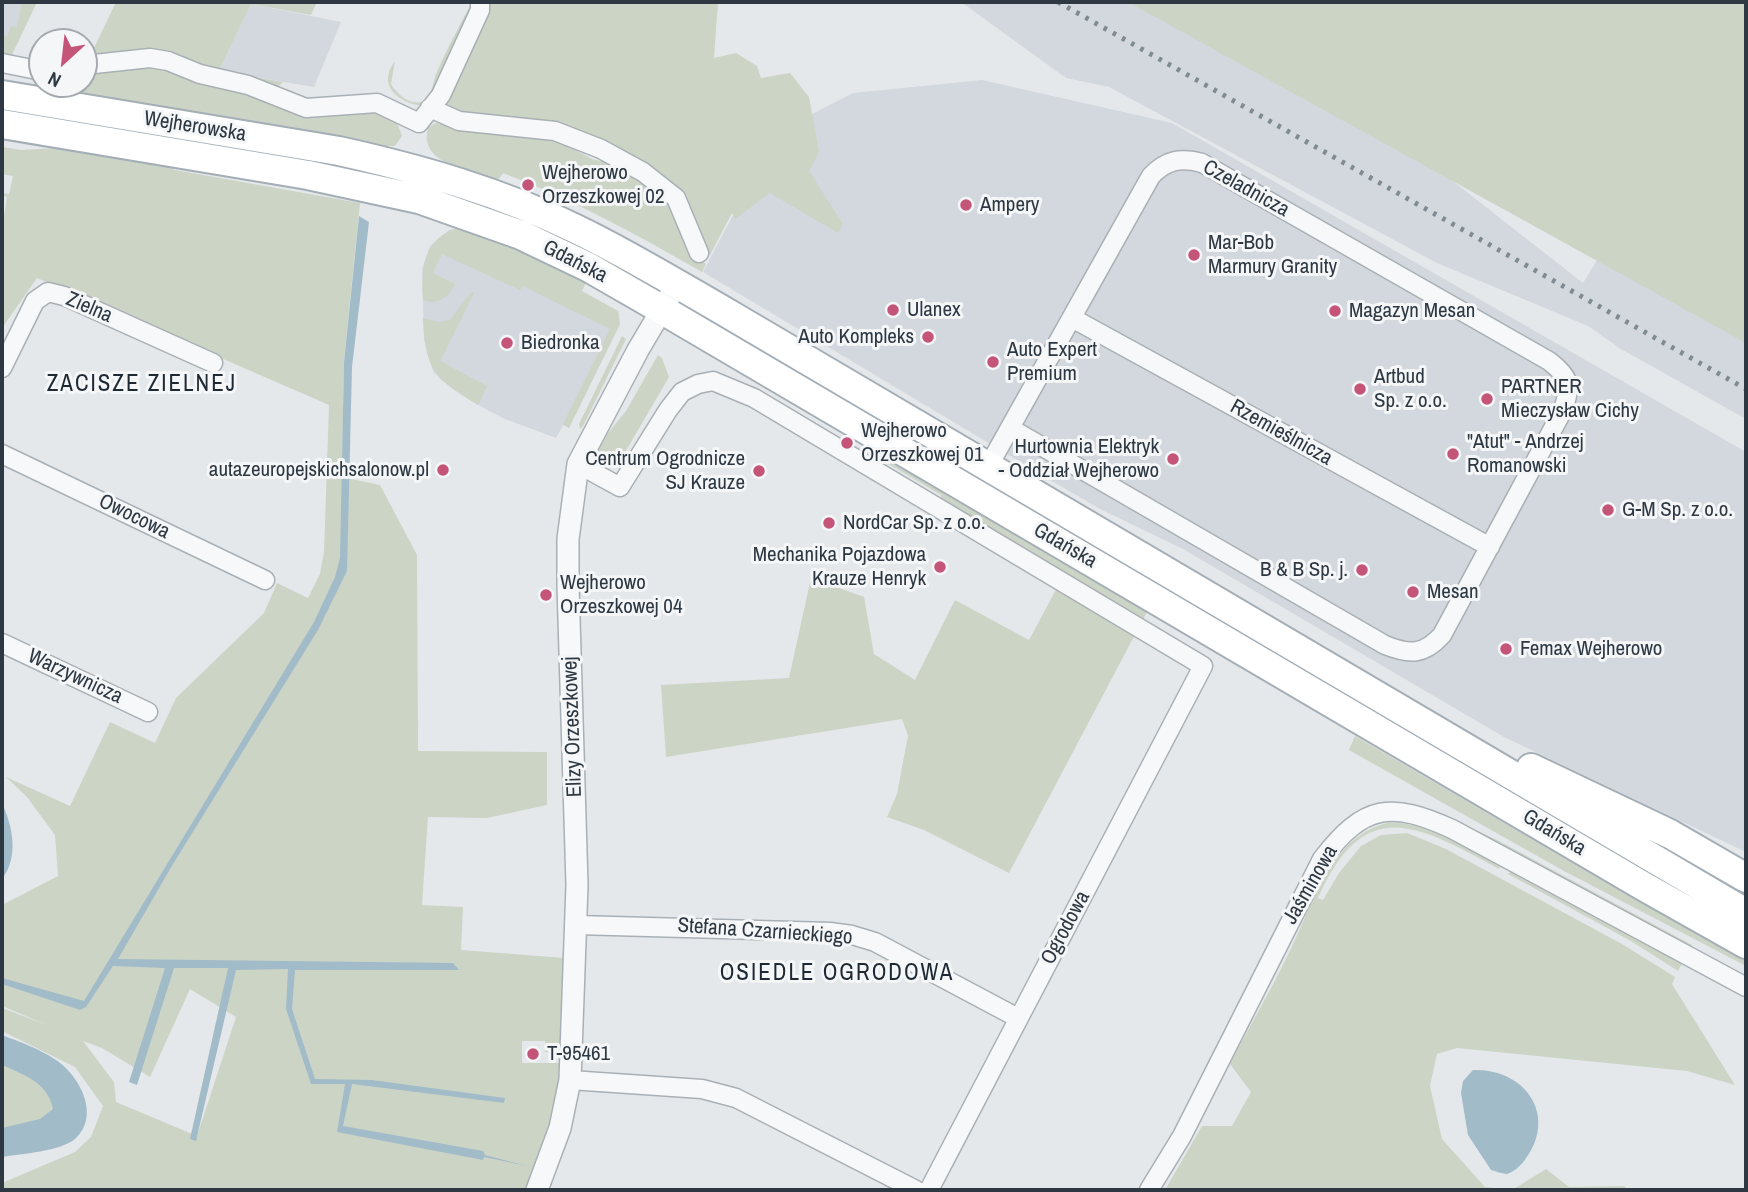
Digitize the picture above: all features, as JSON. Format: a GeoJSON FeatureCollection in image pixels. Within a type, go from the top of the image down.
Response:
{"type":"FeatureCollection","features":[{"type":"Feature","properties":{"kind":"main road","name":"Wejherowska"},"geometry":{"type":"LineString","coordinates":[[2,95],[339,151],[389,162]]}},
{"type":"Feature","properties":{"kind":"main road","name":"Wejherowska"},"geometry":{"type":"LineString","coordinates":[[2,124],[308,174],[367,187]]}},
{"type":"Feature","properties":{"kind":"main road","name":"Gdańska"},"geometry":{"type":"LineString","coordinates":[[389,162],[458,181],[527,207],[584,233],[677,284],[1746,913]]}},
{"type":"Feature","properties":{"kind":"main road","name":"Gdańska"},"geometry":{"type":"LineString","coordinates":[[367,187],[457,211],[521,235],[588,267],[1746,944]]}},
{"type":"Feature","properties":{"kind":"main road"},"geometry":{"type":"LineString","coordinates":[[1386,700],[1618,808],[1746,878]]}},
{"type":"Feature","properties":{"kind":"street"},"geometry":{"type":"LineString","coordinates":[[98,64],[150,58],[168,61],[200,74],[248,85],[306,108],[377,103],[419,123],[441,95],[480,10],[480,2]]}},
{"type":"Feature","properties":{"kind":"street"},"geometry":{"type":"LineString","coordinates":[[2,63],[28,68]]}},
{"type":"Feature","properties":{"kind":"street"},"geometry":{"type":"LineString","coordinates":[[430,108],[459,121],[555,131],[601,149],[643,172],[676,198],[699,253]]}},
{"type":"Feature","properties":{"kind":"street","name":"Czeladnicza"},"geometry":{"type":"LineString","coordinates":[[988,467],[1151,176],[1161,165],[1174,160],[1188,159],[1202,163],[1549,361],[1561,370],[1569,382],[1563,410],[1442,635],[1432,646],[1416,652],[1401,652],[1385,645],[1010,428]]}},
{"type":"Feature","properties":{"kind":"street","name":"Elizy Orzeszkowej"},"geometry":{"type":"LineString","coordinates":[[537,1190],[560,1128],[570,1080],[576,925],[568,539],[578,464],[598,423],[677,284]]}},
{"type":"Feature","properties":{"kind":"street","name":"Zielna"},"geometry":{"type":"LineString","coordinates":[[2,368],[35,301],[48,292],[64,296],[213,363]]}},
{"type":"Feature","properties":{"kind":"street","name":"Rzemieślnicza"},"geometry":{"type":"LineString","coordinates":[[1072,318],[1490,547]]}},
{"type":"Feature","properties":{"kind":"street","name":"Ogrodowa"},"geometry":{"type":"LineString","coordinates":[[578,464],[620,487],[682,392],[698,384],[713,381],[754,398],[1203,666],[929,1190]]}},
{"type":"Feature","properties":{"kind":"street","name":"Owocowa"},"geometry":{"type":"LineString","coordinates":[[2,454],[265,580]]}},
{"type":"Feature","properties":{"kind":"street","name":"Warzywnicza"},"geometry":{"type":"LineString","coordinates":[[2,643],[148,712]]}},
{"type":"Feature","properties":{"kind":"street","name":"Jaśminowa"},"geometry":{"type":"LineString","coordinates":[[1149,1190],[1182,1136],[1322,859],[1341,834],[1384,811],[1414,814],[1452,830],[1746,987]]}},
{"type":"Feature","properties":{"kind":"street","name":"Stefana Czarnieckiego"},"geometry":{"type":"LineString","coordinates":[[576,925],[775,930],[852,935],[875,942],[1018,1018]]}},
{"type":"Feature","properties":{"kind":"street"},"geometry":{"type":"LineString","coordinates":[[570,1080],[719,1092],[736,1098],[916,1190]]}},
{"type":"Feature","properties":{"kind":"shaded area"},"geometry":{"type":"Polygon","coordinates":[[[2,2],[37,2],[19,39],[2,59],[2,2]]]}},
{"type":"Feature","properties":{"kind":"shaded area"},"geometry":{"type":"Polygon","coordinates":[[[22,2],[37,2],[10,59],[2,61],[2,36],[7,37],[11,26],[17,27],[22,2]]]}},
{"type":"Feature","properties":{"kind":"shaded area"},"geometry":{"type":"Polygon","coordinates":[[[116,2],[317,2],[311,15],[251,4],[219,71],[283,82],[276,89],[182,63],[98,63],[98,40],[116,2]]]}},
{"type":"Feature","properties":{"kind":"shaded area"},"geometry":{"type":"Polygon","coordinates":[[[472,2],[477,2],[450,67],[423,106],[406,101],[399,97],[393,92],[388,78],[395,61],[391,84],[394,88],[412,102],[427,98],[445,54],[472,2]]]}},
{"type":"Feature","properties":{"kind":"shaded area"},"geometry":{"type":"Polygon","coordinates":[[[485,2],[718,2],[714,58],[736,53],[757,66],[761,78],[790,73],[809,97],[819,152],[809,171],[843,224],[838,233],[770,193],[735,219],[732,213],[710,255],[698,244],[686,201],[583,133],[458,116],[447,107],[447,93],[485,2]]]}},
{"type":"Feature","properties":{"kind":"shaded area"},"geometry":{"type":"Polygon","coordinates":[[[961,2],[1136,2],[1445,175],[1583,283],[1610,239],[1746,324],[1746,419],[1621,349],[1588,326],[1437,263],[1109,87],[1066,78],[961,2]]]}},
{"type":"Feature","properties":{"kind":"shaded area"},"geometry":{"type":"Polygon","coordinates":[[[1128,2],[1746,2],[1746,343],[1128,2]]]}},
{"type":"Feature","properties":{"kind":"shaded area"},"geometry":{"type":"Polygon","coordinates":[[[251,4],[341,22],[314,87],[219,71],[251,4]]]}},
{"type":"Feature","properties":{"kind":"shaded area"},"geometry":{"type":"Polygon","coordinates":[[[154,61],[281,101],[373,108],[396,120],[402,136],[395,146],[379,146],[333,135],[98,96],[98,69],[154,61]]]}},
{"type":"Feature","properties":{"kind":"shaded area"},"geometry":{"type":"Polygon","coordinates":[[[982,80],[1172,123],[1746,452],[1746,852],[1504,737],[1183,549],[1100,509],[703,272],[777,132],[853,93],[982,80]]]}},
{"type":"Feature","properties":{"kind":"shaded area"},"geometry":{"type":"Polygon","coordinates":[[[435,123],[549,136],[592,159],[621,166],[664,193],[694,254],[706,264],[702,272],[604,218],[529,183],[503,173],[498,180],[449,164],[431,150],[427,140],[428,128],[435,123]]]}},
{"type":"Feature","properties":{"kind":"shaded area"},"geometry":{"type":"Polygon","coordinates":[[[2,147],[21,150],[58,148],[162,164],[175,170],[360,203],[344,360],[342,477],[380,485],[417,555],[418,751],[547,752],[547,805],[487,818],[428,817],[422,905],[463,907],[461,950],[565,958],[562,1053],[545,1052],[545,1041],[522,1041],[522,1063],[560,1063],[555,1112],[527,1190],[2,1190],[2,1183],[75,1152],[91,1137],[103,1106],[75,1067],[2,1031],[2,1008],[47,1025],[2,1006],[2,905],[58,876],[55,835],[27,797],[6,777],[70,806],[110,722],[155,743],[176,698],[264,613],[277,583],[308,598],[320,574],[324,552],[329,405],[37,278],[2,328],[2,229],[7,197],[2,196],[2,193],[9,194],[13,176],[2,174],[2,147]],[[190,989],[150,1077],[102,1048],[83,1041],[114,1082],[116,1102],[197,1136],[236,1017],[190,989]]]}},
{"type":"Feature","properties":{"kind":"shaded area"},"geometry":{"type":"Polygon","coordinates":[[[459,228],[618,311],[620,324],[569,428],[563,425],[556,438],[505,419],[478,405],[441,380],[433,371],[424,339],[422,269],[430,246],[449,230],[459,228]]]}},
{"type":"Feature","properties":{"kind":"shaded area"},"geometry":{"type":"Polygon","coordinates":[[[470,228],[588,279],[582,291],[618,311],[620,324],[569,428],[563,424],[610,329],[523,286],[520,290],[442,254],[433,273],[455,284],[449,293],[438,301],[423,300],[424,266],[431,247],[447,232],[470,228]]]}},
{"type":"Feature","properties":{"kind":"shaded area"},"geometry":{"type":"Polygon","coordinates":[[[471,292],[474,293],[440,361],[487,386],[478,405],[442,380],[430,362],[424,336],[423,318],[438,322],[450,320],[471,292]]]}},
{"type":"Feature","properties":{"kind":"shaded area"},"geometry":{"type":"Polygon","coordinates":[[[622,336],[626,339],[580,429],[579,424],[622,336]]]}},
{"type":"Feature","properties":{"kind":"shaded area"},"geometry":{"type":"Polygon","coordinates":[[[658,355],[662,358],[669,377],[620,461],[615,465],[603,465],[597,452],[626,411],[658,355]]]}},
{"type":"Feature","properties":{"kind":"shaded area"},"geometry":{"type":"Polygon","coordinates":[[[870,453],[919,477],[1147,612],[1009,873],[924,830],[887,817],[897,794],[908,736],[902,719],[666,757],[661,685],[789,678],[811,578],[864,597],[874,654],[915,680],[955,600],[1029,640],[1058,586],[941,499],[941,495],[870,453]]]}},
{"type":"Feature","properties":{"kind":"shaded area"},"geometry":{"type":"Polygon","coordinates":[[[1355,736],[1746,961],[1746,966],[1564,871],[1349,750],[1355,736]]]}},
{"type":"Feature","properties":{"kind":"shaded area"},"geometry":{"type":"Polygon","coordinates":[[[1456,821],[1497,840],[1692,945],[1690,949],[1456,821]]]}},
{"type":"Feature","properties":{"kind":"shaded area"},"geometry":{"type":"Polygon","coordinates":[[[1387,823],[1415,826],[1446,836],[1500,867],[1499,869],[1444,840],[1419,831],[1396,828],[1375,831],[1355,843],[1336,865],[1318,898],[1323,900],[1339,873],[1361,846],[1381,835],[1407,833],[1446,849],[1622,944],[1675,977],[1672,984],[1735,1085],[1687,1071],[1457,1048],[1437,1054],[1430,1086],[1442,1139],[1485,1187],[1512,1190],[1165,1190],[1202,1126],[1232,1126],[1251,1092],[1230,1064],[1281,969],[1324,877],[1350,843],[1367,831],[1387,823]]]}},
{"type":"Feature","properties":{"kind":"shaded area"},"geometry":{"type":"Polygon","coordinates":[[[1510,872],[1682,964],[1678,971],[1631,941],[1508,874],[1510,872]]]}},
{"type":"Feature","properties":{"kind":"shaded area"},"geometry":{"type":"Polygon","coordinates":[[[2,1062],[63,1090],[60,1124],[2,1150],[2,1062]]]}},
{"type":"Feature","properties":{"kind":"shaded area"},"geometry":{"type":"Polygon","coordinates":[[[1546,1169],[1569,1187],[1624,1186],[1628,1190],[1512,1190],[1546,1169]]]}},
{"type":"Feature","properties":{"kind":"water"},"geometry":{"type":"Polygon","coordinates":[[[359,216],[369,222],[352,367],[347,571],[318,630],[173,864],[118,959],[453,963],[459,970],[295,970],[292,1009],[315,1079],[372,1080],[505,1098],[504,1103],[352,1084],[343,1126],[483,1151],[485,1155],[527,1166],[337,1132],[345,1084],[311,1084],[286,1009],[288,969],[236,970],[196,1141],[190,1139],[228,968],[174,968],[137,1085],[129,1082],[165,968],[113,966],[86,1007],[80,1010],[2,984],[2,978],[84,1001],[314,622],[335,577],[340,558],[344,362],[359,216]]]}},
{"type":"Feature","properties":{"kind":"water"},"geometry":{"type":"Polygon","coordinates":[[[2,803],[9,822],[12,852],[11,861],[2,879],[2,803]]]}},
{"type":"Feature","properties":{"kind":"water"},"geometry":{"type":"Polygon","coordinates":[[[2,1035],[50,1056],[73,1076],[87,1108],[83,1130],[69,1143],[51,1149],[2,1157],[2,1128],[40,1119],[53,1109],[41,1086],[27,1076],[2,1065],[2,1035]]]}},
{"type":"Feature","properties":{"kind":"water"},"geometry":{"type":"Polygon","coordinates":[[[1473,1070],[1508,1077],[1522,1086],[1532,1098],[1537,1112],[1538,1128],[1534,1144],[1521,1165],[1507,1174],[1491,1170],[1468,1135],[1461,1093],[1463,1081],[1473,1070]]]}},
{"type":"Feature","properties":{"kind":"railway"},"geometry":{"type":"LineString","coordinates":[[1058,2],[1746,389]]}},
{"type":"Feature","properties":{"kind":"place","name":"Wejherowo Orzeszkowej 02"},"geometry":{"type":"Point","coordinates":[528,185]}},
{"type":"Feature","properties":{"kind":"place","name":"Ampery"},"geometry":{"type":"Point","coordinates":[966,205]}},
{"type":"Feature","properties":{"kind":"place","name":"Mar-Bob Marmury Granity"},"geometry":{"type":"Point","coordinates":[1194,255]}},
{"type":"Feature","properties":{"kind":"place","name":"Ulanex"},"geometry":{"type":"Point","coordinates":[893,310]}},
{"type":"Feature","properties":{"kind":"place","name":"Magazyn Mesan"},"geometry":{"type":"Point","coordinates":[1335,311]}},
{"type":"Feature","properties":{"kind":"place","name":"Auto Kompleks"},"geometry":{"type":"Point","coordinates":[928,337]}},
{"type":"Feature","properties":{"kind":"place","name":"Biedronka"},"geometry":{"type":"Point","coordinates":[507,343]}},
{"type":"Feature","properties":{"kind":"place","name":"Auto Expert Premium"},"geometry":{"type":"Point","coordinates":[993,362]}},
{"type":"Feature","properties":{"kind":"place","name":"Artbud Sp. z o.o."},"geometry":{"type":"Point","coordinates":[1360,389]}},
{"type":"Feature","properties":{"kind":"place","name":"PARTNER Mieczysław Cichy"},"geometry":{"type":"Point","coordinates":[1487,399]}},
{"type":"Feature","properties":{"kind":"place","name":"Wejherowo Orzeszkowej 01"},"geometry":{"type":"Point","coordinates":[847,443]}},
{"type":"Feature","properties":{"kind":"place","name":"\"Atut\" - Andrzej Romanowski"},"geometry":{"type":"Point","coordinates":[1453,454]}},
{"type":"Feature","properties":{"kind":"place","name":"Hurtownia Elektryk - Oddział Wejherowo"},"geometry":{"type":"Point","coordinates":[1173,459]}},
{"type":"Feature","properties":{"kind":"place","name":"autazeuropejskichsalonow.pl"},"geometry":{"type":"Point","coordinates":[443,470]}},
{"type":"Feature","properties":{"kind":"place","name":"Centrum Ogrodnicze SJ Krauze"},"geometry":{"type":"Point","coordinates":[759,471]}},
{"type":"Feature","properties":{"kind":"place","name":"G-M Sp. z o.o."},"geometry":{"type":"Point","coordinates":[1608,510]}},
{"type":"Feature","properties":{"kind":"place","name":"NordCar Sp. z o.o."},"geometry":{"type":"Point","coordinates":[829,523]}},
{"type":"Feature","properties":{"kind":"place","name":"Mechanika Pojazdowa Krauze Henryk"},"geometry":{"type":"Point","coordinates":[940,567]}},
{"type":"Feature","properties":{"kind":"place","name":"B & B Sp. j."},"geometry":{"type":"Point","coordinates":[1362,570]}},
{"type":"Feature","properties":{"kind":"place","name":"Mesan"},"geometry":{"type":"Point","coordinates":[1413,592]}},
{"type":"Feature","properties":{"kind":"place","name":"Wejherowo Orzeszkowej 04"},"geometry":{"type":"Point","coordinates":[546,595]}},
{"type":"Feature","properties":{"kind":"place","name":"Femax Wejherowo"},"geometry":{"type":"Point","coordinates":[1506,649]}},
{"type":"Feature","properties":{"kind":"place","name":"T-95461"},"geometry":{"type":"Point","coordinates":[533,1054]}},
{"type":"Feature","properties":{"kind":"district","name":"ZACISZE ZIELNEJ"},"geometry":{"type":"Point","coordinates":[142,385]}},
{"type":"Feature","properties":{"kind":"district","name":"OSIEDLE OGRODOWA"},"geometry":{"type":"Point","coordinates":[837,974]}}]}
